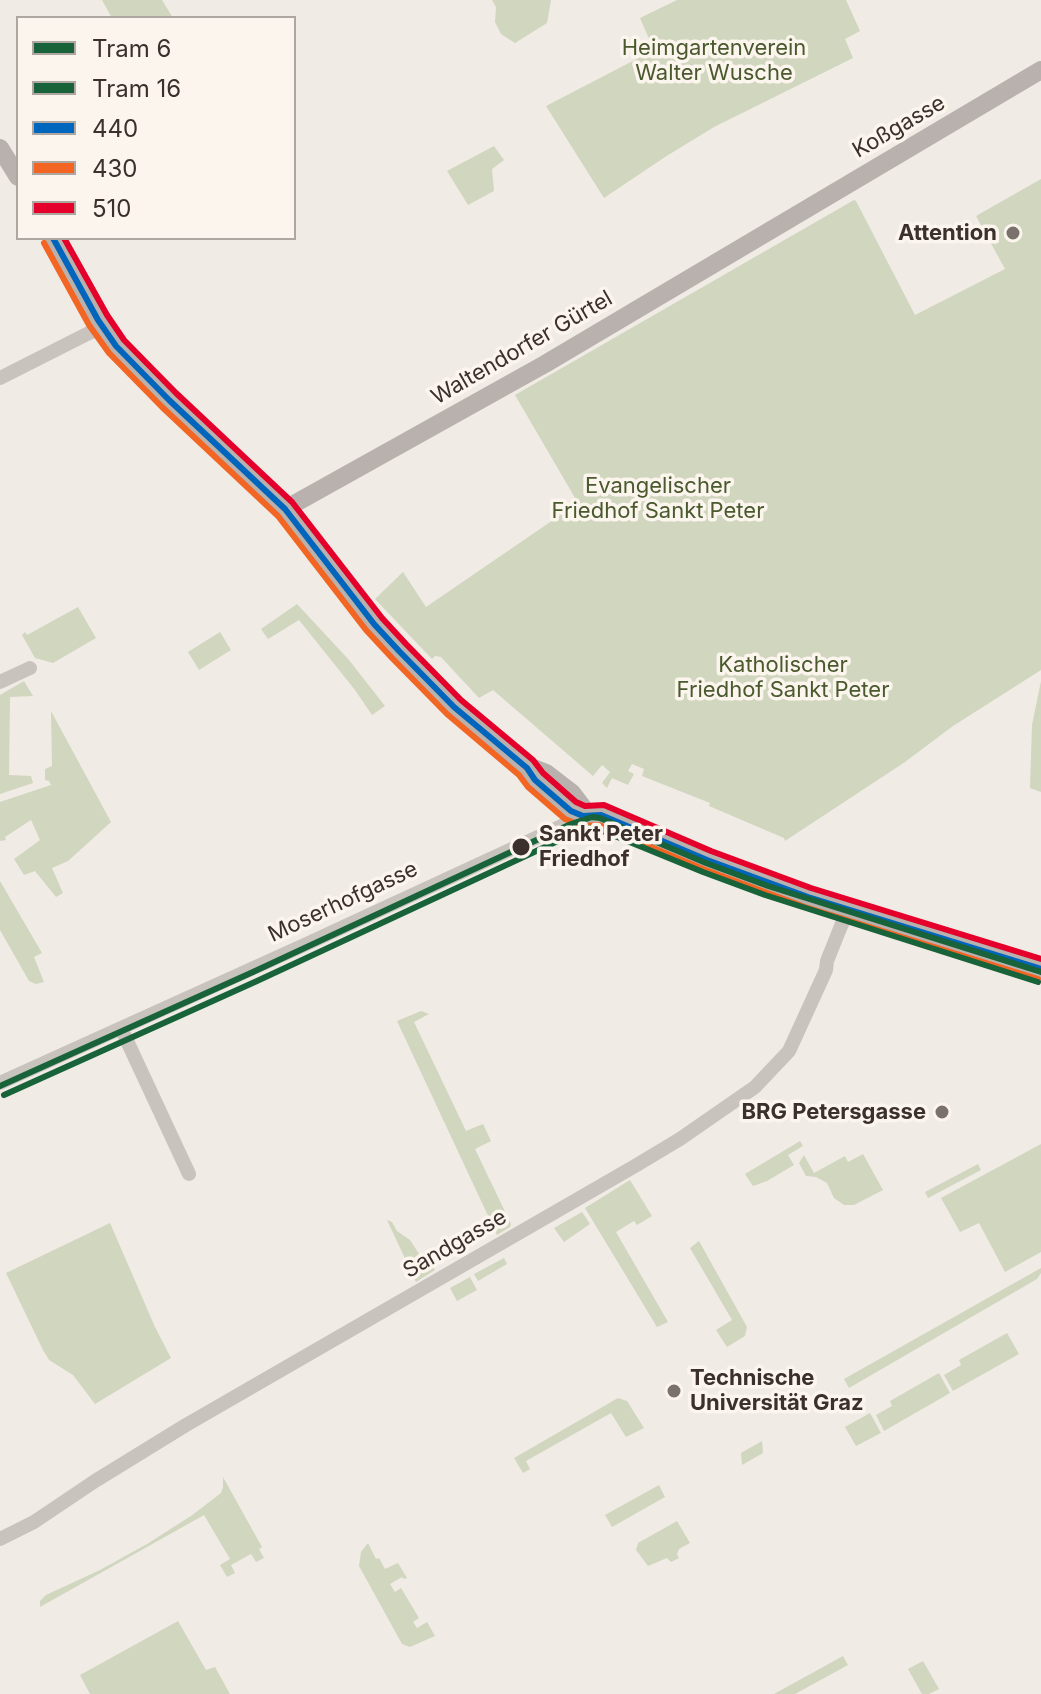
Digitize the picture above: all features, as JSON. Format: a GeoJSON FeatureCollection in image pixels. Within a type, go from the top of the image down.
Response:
{"type":"FeatureCollection","features":[{"type":"Feature","properties":{"kind":"main road","name":"Koßgasse"},"geometry":{"type":"LineString","coordinates":[[781,225],[1041,70]]}},
{"type":"Feature","properties":{"kind":"main road"},"geometry":{"type":"LineString","coordinates":[[0,148],[16,174]]}},
{"type":"Feature","properties":{"kind":"main road","name":"Waltendorfer Gürtel"},"geometry":{"type":"LineString","coordinates":[[285,509],[545,364],[781,225]]}},
{"type":"Feature","properties":{"kind":"main road"},"geometry":{"type":"LineString","coordinates":[[54,240],[102,328],[116,346],[285,509],[374,624],[399,651],[454,707],[527,768],[535,780],[560,803],[583,816],[601,815],[767,883],[1041,969]]}},
{"type":"Feature","properties":{"kind":"street"},"geometry":{"type":"LineString","coordinates":[[0,378],[102,328]]}},
{"type":"Feature","properties":{"kind":"street"},"geometry":{"type":"LineString","coordinates":[[1,680],[30,668]]}},
{"type":"Feature","properties":{"kind":"street","name":"Moserhofgasse"},"geometry":{"type":"LineString","coordinates":[[0,1083],[583,816]]}},
{"type":"Feature","properties":{"kind":"street","name":"Sandgasse"},"geometry":{"type":"LineString","coordinates":[[0,1539],[34,1522],[186,1425],[635,1166],[755,1087],[789,1051],[849,910]]}},
{"type":"Feature","properties":{"kind":"street"},"geometry":{"type":"LineString","coordinates":[[121,1028],[189,1174]]}},
{"type":"Feature","properties":{"kind":"green space"},"geometry":{"type":"Polygon","coordinates":[[[102,0],[162,0],[172,16],[111,16],[102,0]]]}},
{"type":"Feature","properties":{"kind":"green space"},"geometry":{"type":"Polygon","coordinates":[[[492,0],[551,0],[547,23],[515,43],[501,34],[495,22],[496,7],[492,0]]]}},
{"type":"Feature","properties":{"kind":"green space","name":"Heimgartenverein Walter Wusche"},"geometry":{"type":"Polygon","coordinates":[[[677,0],[846,0],[860,31],[845,39],[853,58],[714,127],[604,198],[546,106],[654,50],[640,18],[677,0]]]}},
{"type":"Feature","properties":{"kind":"green space"},"geometry":{"type":"Polygon","coordinates":[[[494,146],[504,160],[492,169],[494,191],[468,205],[447,171],[494,146]]]}},
{"type":"Feature","properties":{"kind":"green space","name":"Katholischer Friedhof Sankt Peter"},"geometry":{"type":"Polygon","coordinates":[[[1041,179],[1041,670],[785,841],[709,806],[710,803],[642,776],[644,769],[632,764],[628,771],[634,774],[628,785],[612,778],[607,788],[602,783],[610,772],[602,765],[593,776],[493,690],[479,698],[441,657],[432,659],[375,599],[403,572],[426,607],[578,503],[515,395],[854,200],[915,315],[1005,269],[976,216],[1041,179]]]}},
{"type":"Feature","properties":{"kind":"green space"},"geometry":{"type":"Polygon","coordinates":[[[297,604],[349,660],[385,706],[372,715],[299,620],[268,639],[261,629],[297,604]]]}},
{"type":"Feature","properties":{"kind":"green space"},"geometry":{"type":"Polygon","coordinates":[[[78,607],[96,638],[53,663],[35,658],[22,635],[78,607]]]}},
{"type":"Feature","properties":{"kind":"green space"},"geometry":{"type":"Polygon","coordinates":[[[220,632],[231,650],[199,670],[188,652],[220,632]]]}},
{"type":"Feature","properties":{"kind":"green space"},"geometry":{"type":"Polygon","coordinates":[[[24,681],[33,696],[10,697],[9,775],[31,776],[33,783],[0,794],[0,695],[24,681]]]}},
{"type":"Feature","properties":{"kind":"green space"},"geometry":{"type":"Polygon","coordinates":[[[1041,681],[1041,792],[1030,788],[1032,725],[1041,681]]]}},
{"type":"Feature","properties":{"kind":"green space"},"geometry":{"type":"Polygon","coordinates":[[[51,711],[111,822],[68,861],[52,868],[63,893],[56,897],[35,871],[24,875],[14,859],[40,840],[31,820],[5,837],[6,840],[0,841],[0,802],[51,785],[45,780],[45,769],[52,766],[51,711]]]}},
{"type":"Feature","properties":{"kind":"green space"},"geometry":{"type":"Polygon","coordinates":[[[0,881],[42,953],[34,957],[44,982],[36,984],[29,981],[0,930],[0,881]]]}},
{"type":"Feature","properties":{"kind":"green space"},"geometry":{"type":"Polygon","coordinates":[[[421,1011],[429,1014],[414,1022],[466,1131],[483,1124],[491,1141],[475,1149],[511,1224],[497,1235],[397,1021],[421,1011]]]}},
{"type":"Feature","properties":{"kind":"green space"},"geometry":{"type":"Polygon","coordinates":[[[800,1141],[803,1146],[788,1155],[794,1165],[753,1186],[745,1174],[800,1141]]]}},
{"type":"Feature","properties":{"kind":"green space"},"geometry":{"type":"Polygon","coordinates":[[[1041,1144],[1041,1252],[1005,1272],[979,1223],[960,1232],[941,1198],[1041,1144]]]}},
{"type":"Feature","properties":{"kind":"green space"},"geometry":{"type":"Polygon","coordinates":[[[863,1154],[883,1190],[854,1205],[844,1205],[834,1198],[827,1183],[806,1176],[799,1163],[804,1155],[814,1173],[845,1156],[848,1162],[863,1154]]]}},
{"type":"Feature","properties":{"kind":"green space"},"geometry":{"type":"Polygon","coordinates":[[[978,1164],[981,1170],[928,1198],[925,1192],[978,1164]]]}},
{"type":"Feature","properties":{"kind":"green space"},"geometry":{"type":"Polygon","coordinates":[[[630,1180],[652,1216],[637,1225],[634,1221],[616,1232],[668,1322],[657,1327],[585,1208],[630,1180]]]}},
{"type":"Feature","properties":{"kind":"green space"},"geometry":{"type":"Polygon","coordinates":[[[582,1212],[590,1224],[564,1242],[554,1228],[582,1212]]]}},
{"type":"Feature","properties":{"kind":"green space"},"geometry":{"type":"Polygon","coordinates":[[[387,1220],[410,1240],[429,1269],[433,1267],[435,1270],[416,1282],[387,1220]]]}},
{"type":"Feature","properties":{"kind":"green space"},"geometry":{"type":"Polygon","coordinates":[[[110,1223],[171,1358],[95,1404],[73,1375],[49,1360],[6,1273],[110,1223]]]}},
{"type":"Feature","properties":{"kind":"green space"},"geometry":{"type":"Polygon","coordinates":[[[699,1241],[747,1327],[745,1336],[727,1347],[716,1330],[732,1320],[690,1248],[699,1241]]]}},
{"type":"Feature","properties":{"kind":"green space"},"geometry":{"type":"Polygon","coordinates":[[[504,1258],[507,1264],[478,1281],[474,1274],[504,1258]]]}},
{"type":"Feature","properties":{"kind":"green space"},"geometry":{"type":"Polygon","coordinates":[[[1041,1268],[1037,1279],[849,1388],[844,1379],[1041,1268]]]}},
{"type":"Feature","properties":{"kind":"green space"},"geometry":{"type":"Polygon","coordinates":[[[470,1277],[477,1290],[457,1301],[450,1288],[470,1277]]]}},
{"type":"Feature","properties":{"kind":"green space"},"geometry":{"type":"Polygon","coordinates":[[[1007,1333],[1019,1354],[953,1391],[944,1375],[961,1365],[959,1360],[1007,1333]]]}},
{"type":"Feature","properties":{"kind":"green space"},"geometry":{"type":"Polygon","coordinates":[[[939,1373],[950,1393],[884,1431],[876,1415],[892,1406],[890,1401],[939,1373]]]}},
{"type":"Feature","properties":{"kind":"green space"},"geometry":{"type":"Polygon","coordinates":[[[618,1398],[627,1401],[644,1428],[626,1437],[611,1413],[526,1461],[530,1469],[523,1473],[514,1458],[618,1398]]]}},
{"type":"Feature","properties":{"kind":"green space"},"geometry":{"type":"Polygon","coordinates":[[[870,1413],[881,1433],[856,1446],[845,1427],[870,1413]]]}},
{"type":"Feature","properties":{"kind":"green space"},"geometry":{"type":"Polygon","coordinates":[[[762,1441],[763,1453],[742,1465],[741,1453],[762,1441]]]}},
{"type":"Feature","properties":{"kind":"green space"},"geometry":{"type":"Polygon","coordinates":[[[223,1477],[262,1547],[259,1549],[264,1558],[256,1562],[251,1554],[231,1565],[235,1573],[227,1577],[220,1565],[230,1559],[204,1515],[40,1607],[40,1601],[46,1595],[100,1570],[191,1516],[221,1493],[223,1477]]]}},
{"type":"Feature","properties":{"kind":"green space"},"geometry":{"type":"Polygon","coordinates":[[[659,1485],[665,1497],[612,1527],[605,1515],[659,1485]]]}},
{"type":"Feature","properties":{"kind":"green space"},"geometry":{"type":"Polygon","coordinates":[[[677,1521],[690,1543],[679,1549],[679,1558],[671,1562],[667,1558],[648,1566],[636,1550],[638,1543],[677,1521]]]}},
{"type":"Feature","properties":{"kind":"green space"},"geometry":{"type":"Polygon","coordinates":[[[368,1543],[385,1569],[398,1563],[407,1578],[402,1577],[390,1584],[395,1592],[401,1588],[419,1618],[413,1622],[417,1628],[427,1622],[435,1636],[410,1647],[402,1644],[359,1566],[361,1552],[368,1543]]]}},
{"type":"Feature","properties":{"kind":"green space"},"geometry":{"type":"Polygon","coordinates":[[[178,1621],[206,1670],[215,1667],[230,1694],[90,1694],[80,1675],[178,1621]]]}},
{"type":"Feature","properties":{"kind":"green space"},"geometry":{"type":"Polygon","coordinates":[[[843,1656],[848,1665],[795,1694],[774,1694],[843,1656]]]}},
{"type":"Feature","properties":{"kind":"green space"},"geometry":{"type":"Polygon","coordinates":[[[923,1661],[939,1689],[929,1694],[922,1694],[908,1669],[923,1661]]]}},
{"type":"Feature","properties":{"kind":"tram line","name":"6"},"geometry":{"type":"LineString","coordinates":[[0,1086],[592,817],[768,886],[1041,972]]}},
{"type":"Feature","properties":{"kind":"tram line","name":"16"},"geometry":{"type":"LineString","coordinates":[[4,1095],[593,827],[765,895],[1038,982]]}},
{"type":"Feature","properties":{"kind":"transit line","name":"440"},"geometry":{"type":"LineString","coordinates":[[54,240],[98,320],[116,346],[285,509],[374,624],[399,651],[454,707],[527,768],[535,780],[571,811],[583,816],[601,815],[707,860],[808,897],[1041,969]]}},
{"type":"Feature","properties":{"kind":"transit line","name":"510"},"geometry":{"type":"LineString","coordinates":[[65,240],[124,340],[292,502],[382,618],[406,644],[461,700],[533,760],[576,802],[585,806],[604,805],[711,851],[811,888],[1041,959]]}},
{"type":"Feature","properties":{"kind":"transit line","name":"430"},"geometry":{"type":"LineString","coordinates":[[44,243],[89,325],[109,353],[278,516],[366,630],[392,658],[447,714],[565,819],[581,826],[599,825],[703,869],[805,907],[1038,979]]}},
{"type":"Feature","properties":{"kind":"place","name":"Attention"},"geometry":{"type":"Point","coordinates":[1013,233]}},
{"type":"Feature","properties":{"kind":"place","name":"Sankt Peter Friedhof"},"geometry":{"type":"Point","coordinates":[521,847]}},
{"type":"Feature","properties":{"kind":"place","name":"BRG Petersgasse"},"geometry":{"type":"Point","coordinates":[942,1112]}},
{"type":"Feature","properties":{"kind":"place","name":"Technische Universität Graz"},"geometry":{"type":"Point","coordinates":[674,1391]}},
{"type":"Feature","properties":{"kind":"park label","name":"Evangelischer Friedhof Sankt Peter"},"geometry":{"type":"Point","coordinates":[658,498]}}]}
